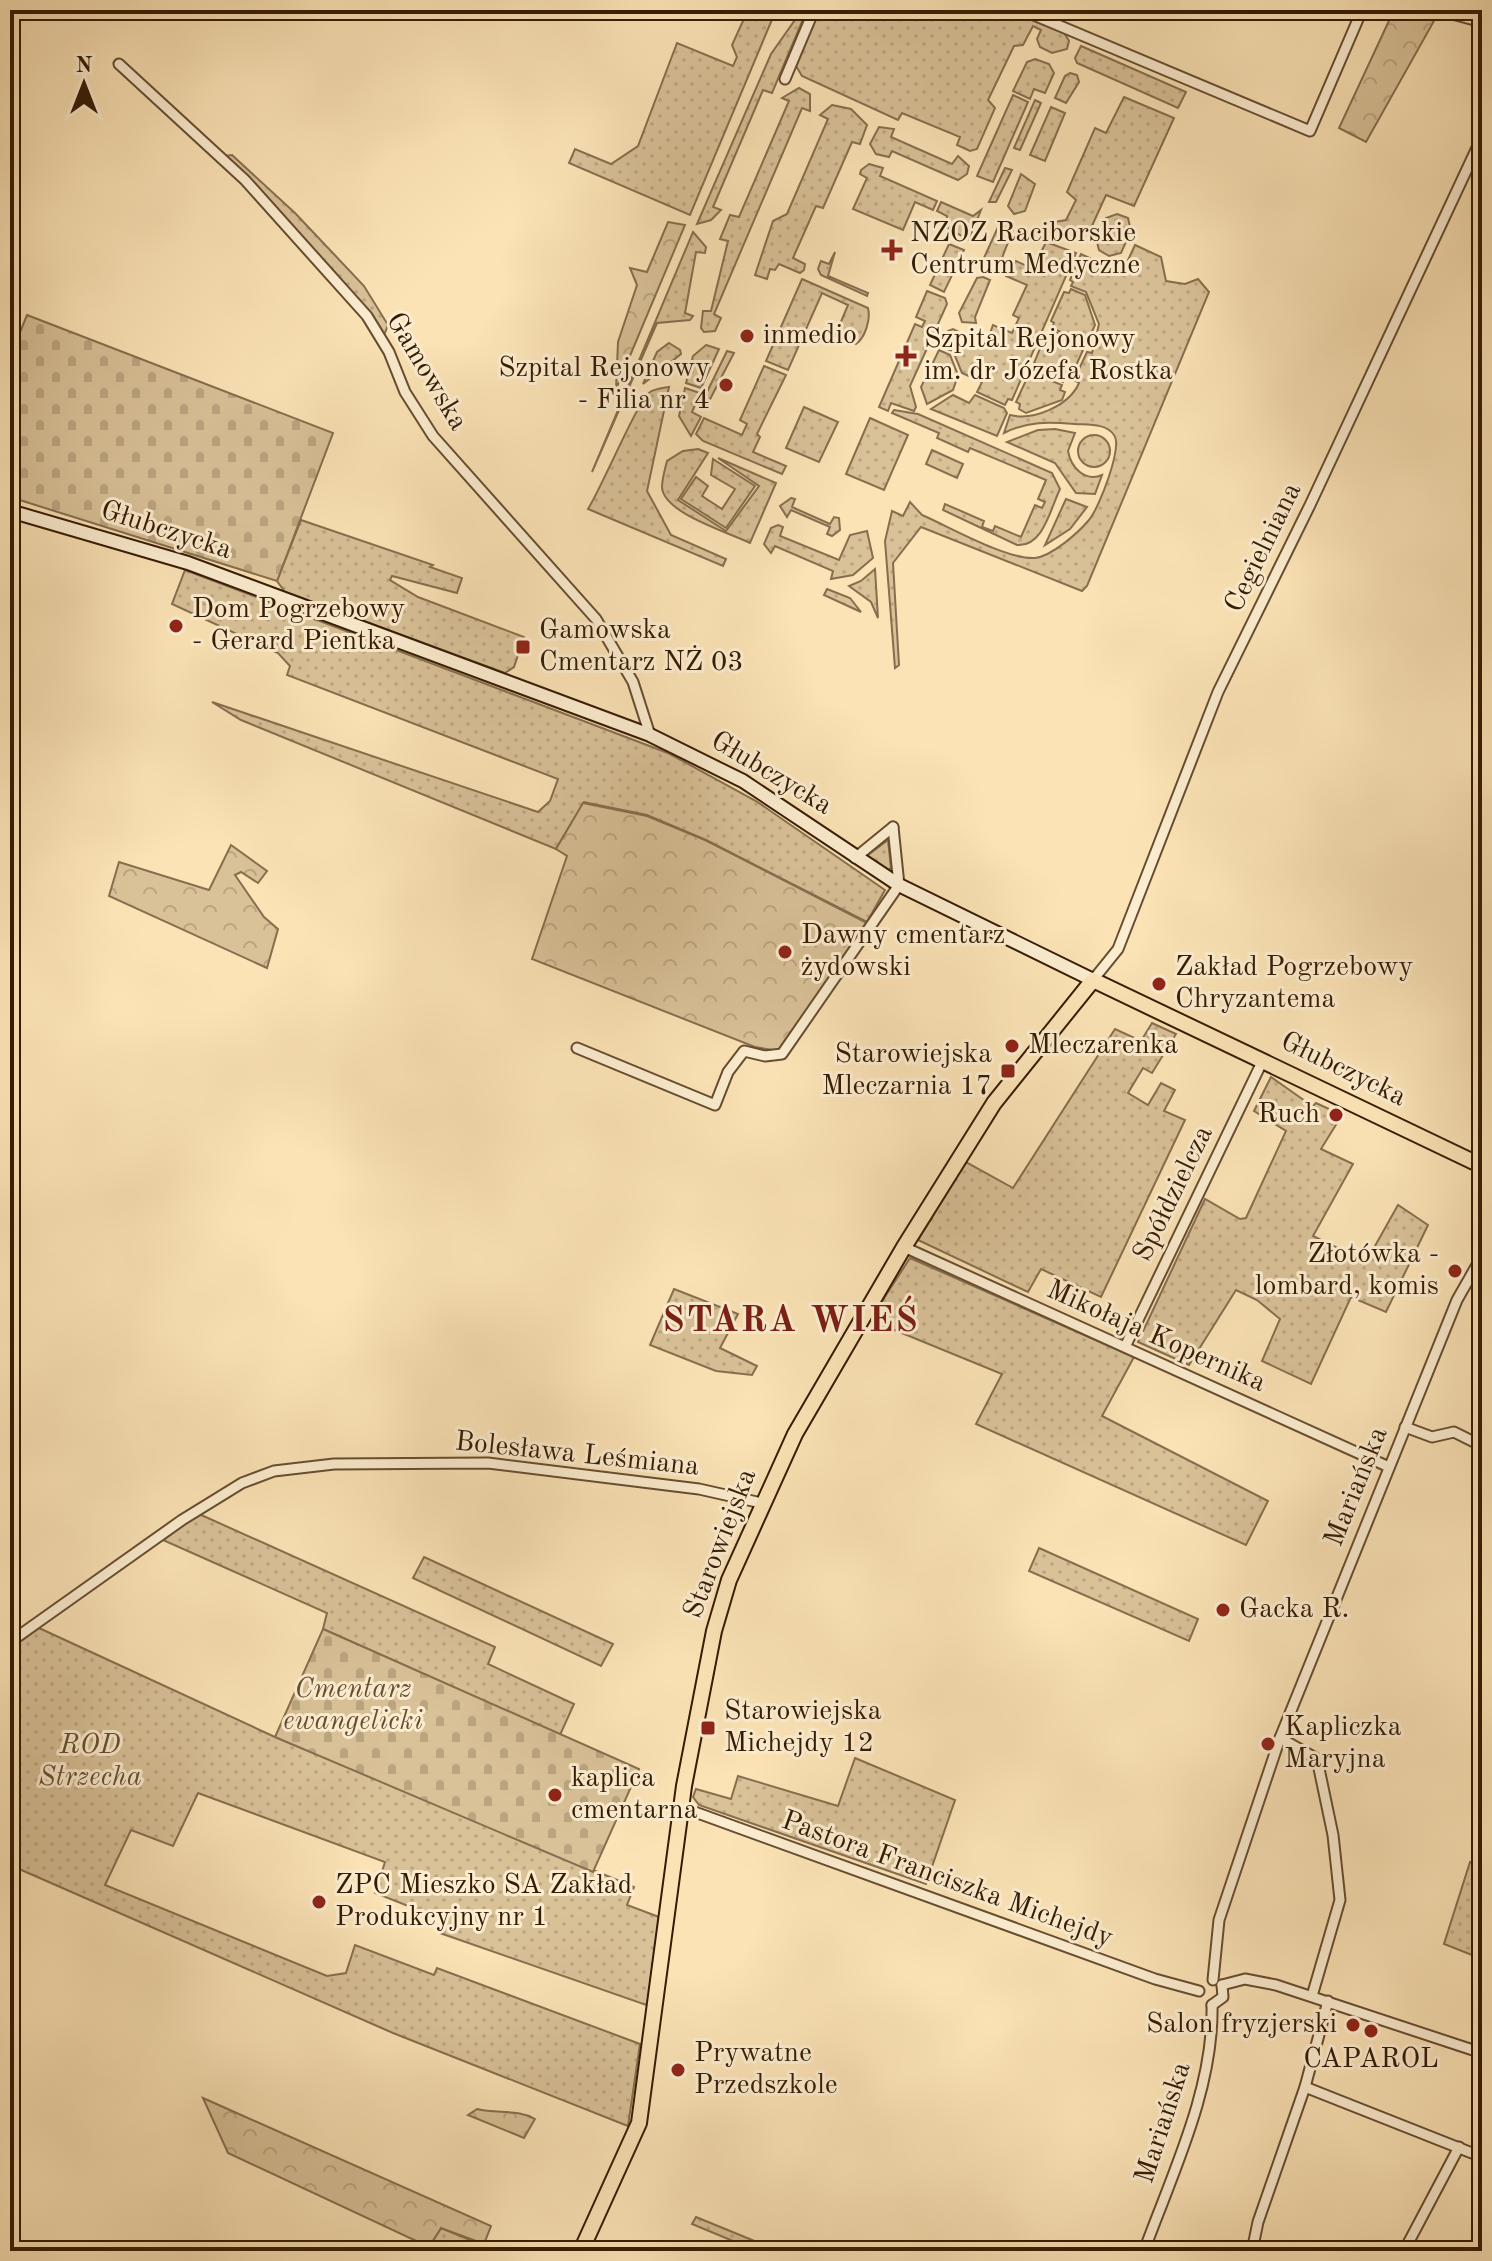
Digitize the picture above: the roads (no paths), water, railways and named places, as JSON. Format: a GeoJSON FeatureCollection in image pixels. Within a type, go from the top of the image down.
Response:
{"type":"FeatureCollection","features":[{"type":"Feature","properties":{"kind":"main road","name":"Głubczycka"},"geometry":{"type":"LineString","coordinates":[[10,511],[188,563],[650,735],[743,781],[899,885],[1093,980],[1479,1161]]}},
{"type":"Feature","properties":{"kind":"main road","name":"Starowiejska"},"geometry":{"type":"LineString","coordinates":[[581,2251],[639,2123],[681,1807],[714,1631],[729,1580],[795,1434],[904,1247],[994,1103],[1093,980]]}},
{"type":"Feature","properties":{"kind":"street"},"geometry":{"type":"LineString","coordinates":[[785,79],[814,10]]}},
{"type":"Feature","properties":{"kind":"street"},"geometry":{"type":"LineString","coordinates":[[1022,10],[1310,131],[1362,10]]}},
{"type":"Feature","properties":{"kind":"street"},"geometry":{"type":"LineString","coordinates":[[1437,10],[1482,22]]}},
{"type":"Feature","properties":{"kind":"street","name":"Gamowska"},"geometry":{"type":"LineString","coordinates":[[119,64],[245,180],[367,316],[389,352],[405,392],[433,436],[596,619],[633,682],[650,735]]}},
{"type":"Feature","properties":{"kind":"street","name":"Cegielniana"},"geometry":{"type":"LineString","coordinates":[[1093,980],[1118,949],[1218,692],[1310,505],[1482,137]]}},
{"type":"Feature","properties":{"kind":"street"},"geometry":{"type":"LineString","coordinates":[[577,1048],[715,1105],[728,1072],[744,1051],[765,1056],[782,1054],[899,885],[893,827],[855,858]]}},
{"type":"Feature","properties":{"kind":"street","name":"Spółdzielcza"},"geometry":{"type":"LineString","coordinates":[[1125,1347],[1263,1060]]}},
{"type":"Feature","properties":{"kind":"street","name":"Mikołaja Kopernika"},"geometry":{"type":"LineString","coordinates":[[904,1247],[1389,1467]]}},
{"type":"Feature","properties":{"kind":"street","name":"Mariańska"},"geometry":{"type":"LineString","coordinates":[[1218,1983],[1219,1920],[1280,1738],[1457,1300],[1482,1256]]}},
{"type":"Feature","properties":{"kind":"street"},"geometry":{"type":"LineString","coordinates":[[1405,1427],[1432,1437],[1454,1432],[1482,1446]]}},
{"type":"Feature","properties":{"kind":"street","name":"Bolesława Leśmiana"},"geometry":{"type":"LineString","coordinates":[[10,1642],[182,1520],[242,1483],[274,1471],[334,1464],[488,1463],[699,1489],[757,1502]]}},
{"type":"Feature","properties":{"kind":"street"},"geometry":{"type":"LineString","coordinates":[[1280,1738],[1317,1759],[1333,1835],[1340,1900],[1312,1996]]}},
{"type":"Feature","properties":{"kind":"street","name":"Pastora Franciszka Michejdy"},"geometry":{"type":"LineString","coordinates":[[681,1807],[1155,1979],[1199,1991]]}},
{"type":"Feature","properties":{"kind":"street"},"geometry":{"type":"LineString","coordinates":[[1218,1983],[1223,1997],[1212,2005],[1201,2001],[1199,1991],[1203,1983],[1245,1979],[1312,1996],[1482,2053]]}},
{"type":"Feature","properties":{"kind":"street"},"geometry":{"type":"LineString","coordinates":[[1252,2251],[1258,2222],[1305,2087],[1328,2001]]}},
{"type":"Feature","properties":{"kind":"street","name":"Mariańska"},"geometry":{"type":"LineString","coordinates":[[1144,2251],[1198,2100],[1207,2063],[1212,2005]]}},
{"type":"Feature","properties":{"kind":"street"},"geometry":{"type":"LineString","coordinates":[[1305,2087],[1482,2157]]}},
{"type":"Feature","properties":{"kind":"street"},"geometry":{"type":"LineString","coordinates":[[1404,2251],[1459,2147]]}},
{"type":"Feature","properties":{"kind":"place","name":"NZOZ Raciborskie Centrum Medyczne"},"geometry":{"type":"Point","coordinates":[892,250]}},
{"type":"Feature","properties":{"kind":"place","name":"inmedio"},"geometry":{"type":"Point","coordinates":[747,336]}},
{"type":"Feature","properties":{"kind":"place","name":"Szpital Rejonowy im. dr Józefa Rostka"},"geometry":{"type":"Point","coordinates":[906,356]}},
{"type":"Feature","properties":{"kind":"place","name":"Szpital Rejonowy - Filia nr 4"},"geometry":{"type":"Point","coordinates":[726,385]}},
{"type":"Feature","properties":{"kind":"place","name":"Dom Pogrzebowy - Gerard Pientka"},"geometry":{"type":"Point","coordinates":[176,626]}},
{"type":"Feature","properties":{"kind":"place","name":"Gamowska Cmentarz NŻ 03"},"geometry":{"type":"Point","coordinates":[523,647]}},
{"type":"Feature","properties":{"kind":"place","name":"Dawny cmentarz żydowski"},"geometry":{"type":"Point","coordinates":[785,952]}},
{"type":"Feature","properties":{"kind":"place","name":"Zakład Pogrzebowy Chryzantema"},"geometry":{"type":"Point","coordinates":[1159,984]}},
{"type":"Feature","properties":{"kind":"place","name":"Mleczarenka"},"geometry":{"type":"Point","coordinates":[1012,1046]}},
{"type":"Feature","properties":{"kind":"place","name":"Starowiejska Mleczarnia 17"},"geometry":{"type":"Point","coordinates":[1008,1071]}},
{"type":"Feature","properties":{"kind":"place","name":"Ruch"},"geometry":{"type":"Point","coordinates":[1336,1115]}},
{"type":"Feature","properties":{"kind":"place","name":"Złotówka - lombard, komis"},"geometry":{"type":"Point","coordinates":[1455,1271]}},
{"type":"Feature","properties":{"kind":"place","name":"Gacka R."},"geometry":{"type":"Point","coordinates":[1223,1610]}},
{"type":"Feature","properties":{"kind":"place","name":"Starowiejska Michejdy 12"},"geometry":{"type":"Point","coordinates":[708,1728]}},
{"type":"Feature","properties":{"kind":"place","name":"Kapliczka Maryjna"},"geometry":{"type":"Point","coordinates":[1268,1744]}},
{"type":"Feature","properties":{"kind":"place","name":"kaplica cmentarna"},"geometry":{"type":"Point","coordinates":[555,1795]}},
{"type":"Feature","properties":{"kind":"place","name":"ZPC Mieszko SA Zakład Produkcyjny nr 1"},"geometry":{"type":"Point","coordinates":[319,1902]}},
{"type":"Feature","properties":{"kind":"place","name":"Salon fryzjerski"},"geometry":{"type":"Point","coordinates":[1353,2025]}},
{"type":"Feature","properties":{"kind":"place","name":"CAPAROL"},"geometry":{"type":"Point","coordinates":[1371,2031]}},
{"type":"Feature","properties":{"kind":"place","name":"Prywatne Przedszkole"},"geometry":{"type":"Point","coordinates":[678,2070]}},
{"type":"Feature","properties":{"kind":"district","name":"STARA WIEŚ"},"geometry":{"type":"Point","coordinates":[791,1322]}},
{"type":"Feature","properties":{"kind":"park label","name":"Cmentarz ewangelicki"},"geometry":{"type":"Point","coordinates":[353,1706]}},
{"type":"Feature","properties":{"kind":"park label","name":"ROD Strzecha"},"geometry":{"type":"Point","coordinates":[90,1762]}}]}
